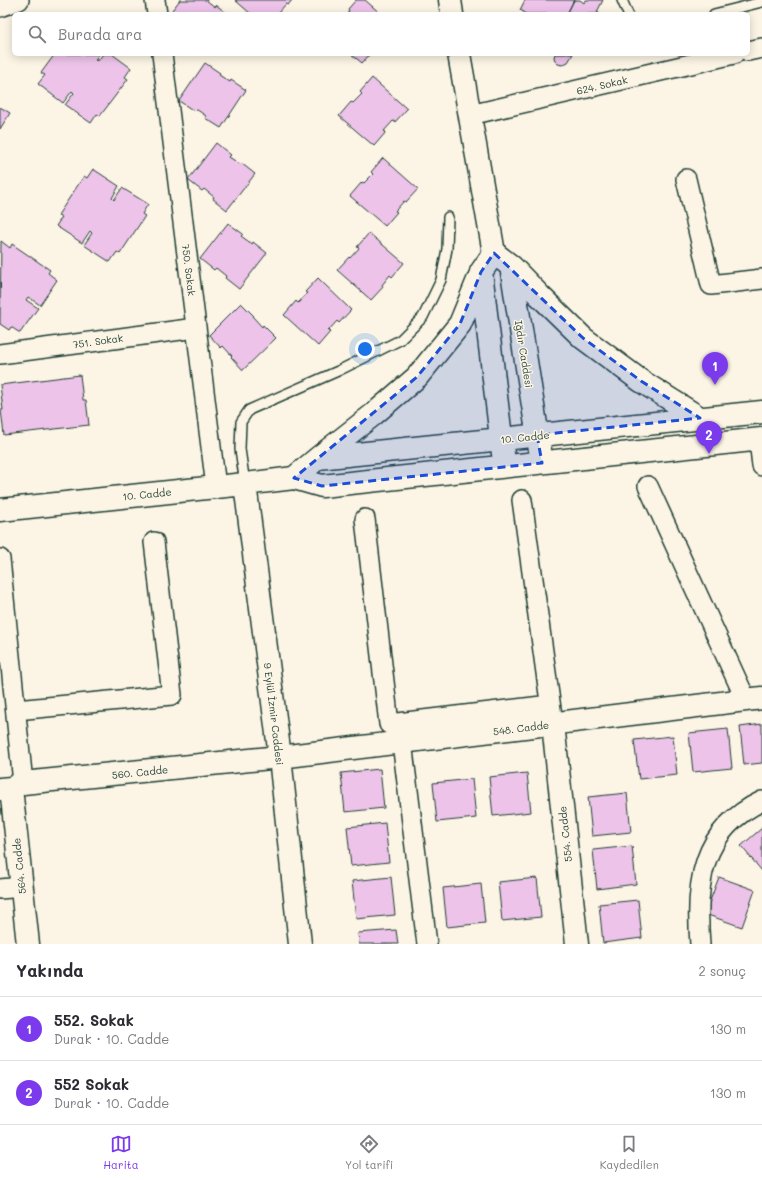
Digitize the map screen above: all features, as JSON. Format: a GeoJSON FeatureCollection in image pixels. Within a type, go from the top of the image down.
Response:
{"type":"FeatureCollection","features":[{"type":"Feature","properties":{"kind":"main road"},"geometry":{"type":"LineString","coordinates":[[450,0],[452,12]]}},
{"type":"Feature","properties":{"kind":"main road"},"geometry":{"type":"LineString","coordinates":[[459,56],[494,253],[511,266],[583,338],[641,382],[700,418]]}},
{"type":"Feature","properties":{"kind":"main road"},"geometry":{"type":"LineString","coordinates":[[294,478],[374,414],[417,377],[460,324],[481,272],[494,253]]}},
{"type":"Feature","properties":{"kind":"main road","name":"Iğdır Caddesi"},"geometry":{"type":"LineString","coordinates":[[511,266],[542,463]]}},
{"type":"Feature","properties":{"kind":"main road"},"geometry":{"type":"LineString","coordinates":[[481,272],[505,466]]}},
{"type":"Feature","properties":{"kind":"main road","name":"10. Cadde"},"geometry":{"type":"LineString","coordinates":[[318,458],[762,412]]}},
{"type":"Feature","properties":{"kind":"main road","name":"10. Cadde"},"geometry":{"type":"LineString","coordinates":[[0,510],[294,478],[322,486],[760,440]]}},
{"type":"Feature","properties":{"kind":"main road","name":"9 Eylül İzmir Caddesi"},"geometry":{"type":"LineString","coordinates":[[245,484],[280,757],[300,944]]}},
{"type":"Feature","properties":{"kind":"main road","name":"548. Cadde"},"geometry":{"type":"LineString","coordinates":[[280,757],[402,742],[551,714],[754,699]]}},
{"type":"Feature","properties":{"kind":"main road","name":"554. Cadde"},"geometry":{"type":"LineString","coordinates":[[551,714],[577,944]]}},
{"type":"Feature","properties":{"kind":"main road","name":"560. Cadde"},"geometry":{"type":"LineString","coordinates":[[11,787],[280,757]]}},
{"type":"Feature","properties":{"kind":"main road","name":"564. Cadde"},"geometry":{"type":"LineString","coordinates":[[11,787],[28,944]]}},
{"type":"Feature","properties":{"kind":"street"},"geometry":{"type":"LineString","coordinates":[[0,7],[19,0]]}},
{"type":"Feature","properties":{"kind":"street"},"geometry":{"type":"LineString","coordinates":[[155,0],[157,12]]}},
{"type":"Feature","properties":{"kind":"street"},"geometry":{"type":"LineString","coordinates":[[750,51],[762,48]]}},
{"type":"Feature","properties":{"kind":"street","name":"750. Sokak"},"geometry":{"type":"LineString","coordinates":[[162,56],[216,487]]}},
{"type":"Feature","properties":{"kind":"street","name":"624. Sokak"},"geometry":{"type":"LineString","coordinates":[[470,115],[725,56]]}},
{"type":"Feature","properties":{"kind":"street"},"geometry":{"type":"LineString","coordinates":[[686,179],[711,285],[762,279]]}},
{"type":"Feature","properties":{"kind":"street","name":"751. Sokak"},"geometry":{"type":"LineString","coordinates":[[0,354],[196,328]]}},
{"type":"Feature","properties":{"kind":"street"},"geometry":{"type":"LineString","coordinates":[[760,440],[762,466]]}},
{"type":"Feature","properties":{"kind":"street"},"geometry":{"type":"LineString","coordinates":[[648,486],[754,699]]}},
{"type":"Feature","properties":{"kind":"street"},"geometry":{"type":"LineString","coordinates":[[365,519],[390,724],[551,714],[522,500]]}},
{"type":"Feature","properties":{"kind":"street"},"geometry":{"type":"LineString","coordinates":[[16,710],[172,695],[154,542]]}},
{"type":"Feature","properties":{"kind":"street"},"geometry":{"type":"LineString","coordinates":[[0,559],[16,710],[11,787]]}},
{"type":"Feature","properties":{"kind":"street"},"geometry":{"type":"LineString","coordinates":[[402,742],[427,944]]}},
{"type":"Feature","properties":{"kind":"street"},"geometry":{"type":"LineString","coordinates":[[700,944],[698,901],[704,866],[709,852],[716,839],[730,822],[749,807],[762,801]]}},
{"type":"Feature","properties":{"kind":"street"},"geometry":{"type":"LineString","coordinates":[[0,889],[22,887]]}},
{"type":"Feature","properties":{"kind":"lane"},"geometry":{"type":"LineString","coordinates":[[622,0],[627,12]]}},
{"type":"Feature","properties":{"kind":"lane"},"geometry":{"type":"LineString","coordinates":[[722,12],[762,2]]}},
{"type":"Feature","properties":{"kind":"lane"},"geometry":{"type":"LineString","coordinates":[[245,484],[240,449],[240,422],[249,410],[338,371],[400,340],[423,317],[441,280],[447,249],[448,217]]}},
{"type":"Feature","properties":{"kind":"highlighted area"},"geometry":{"type":"Polygon","coordinates":[[[494,253],[583,338],[641,381],[700,418],[537,435],[542,463],[322,486],[294,478],[417,377],[460,324],[481,272],[494,253]]]}},
{"type":"Feature","properties":{"kind":"building"},"geometry":{"type":"Polygon","coordinates":[[[180,0],[206,0],[215,7],[216,5],[225,12],[171,12],[180,0]]]}},
{"type":"Feature","properties":{"kind":"building"},"geometry":{"type":"Polygon","coordinates":[[[235,0],[292,0],[279,12],[249,12],[235,0]]]}},
{"type":"Feature","properties":{"kind":"building"},"geometry":{"type":"Polygon","coordinates":[[[356,0],[365,0],[379,12],[348,12],[348,9],[356,0]]]}},
{"type":"Feature","properties":{"kind":"building"},"geometry":{"type":"Polygon","coordinates":[[[525,0],[574,0],[568,12],[524,12],[520,10],[525,0]]]}},
{"type":"Feature","properties":{"kind":"building"},"geometry":{"type":"Polygon","coordinates":[[[574,0],[580,0],[584,3],[586,0],[603,0],[597,12],[568,12],[574,0]]]}},
{"type":"Feature","properties":{"kind":"building"},"geometry":{"type":"Polygon","coordinates":[[[54,56],[98,56],[95,60],[98,61],[102,56],[115,56],[131,68],[125,77],[128,79],[100,116],[97,114],[91,123],[65,105],[74,93],[72,91],[63,103],[38,84],[45,75],[41,73],[54,56]]]}},
{"type":"Feature","properties":{"kind":"building"},"geometry":{"type":"Polygon","coordinates":[[[353,56],[368,56],[362,63],[353,56]]]}},
{"type":"Feature","properties":{"kind":"building"},"geometry":{"type":"Polygon","coordinates":[[[572,56],[568,62],[562,65],[555,61],[554,57],[572,56]]]}},
{"type":"Feature","properties":{"kind":"building"},"geometry":{"type":"Polygon","coordinates":[[[205,63],[220,73],[219,75],[230,82],[231,80],[246,90],[221,128],[205,118],[206,116],[196,109],[194,111],[179,101],[205,63]]]}},
{"type":"Feature","properties":{"kind":"building"},"geometry":{"type":"Polygon","coordinates":[[[372,78],[407,109],[384,131],[386,132],[374,146],[339,116],[351,102],[353,103],[362,94],[360,92],[372,78]]]}},
{"type":"Feature","properties":{"kind":"building"},"geometry":{"type":"Polygon","coordinates":[[[0,107],[10,113],[0,129],[0,107]]]}},
{"type":"Feature","properties":{"kind":"building"},"geometry":{"type":"Polygon","coordinates":[[[216,143],[231,155],[229,157],[240,164],[241,163],[255,174],[227,210],[213,199],[214,197],[204,189],[202,191],[188,180],[216,143]]]}},
{"type":"Feature","properties":{"kind":"building"},"geometry":{"type":"Polygon","coordinates":[[[383,158],[418,189],[395,211],[397,212],[385,226],[350,196],[362,182],[364,183],[373,174],[371,172],[383,158]]]}},
{"type":"Feature","properties":{"kind":"building"},"geometry":{"type":"Polygon","coordinates":[[[93,169],[119,186],[112,198],[114,200],[122,188],[148,204],[142,214],[145,216],[120,254],[117,252],[110,262],[84,245],[92,233],[90,231],[82,243],[56,226],[62,217],[58,215],[84,176],[87,178],[93,169]]]}},
{"type":"Feature","properties":{"kind":"building"},"geometry":{"type":"Polygon","coordinates":[[[228,223],[243,234],[241,236],[252,244],[253,242],[267,253],[239,289],[225,278],[226,276],[216,268],[214,270],[200,259],[228,223]]]}},
{"type":"Feature","properties":{"kind":"building"},"geometry":{"type":"Polygon","coordinates":[[[369,233],[404,263],[392,277],[390,275],[382,285],[383,287],[371,300],[337,270],[359,248],[357,247],[369,233]]]}},
{"type":"Feature","properties":{"kind":"building"},"geometry":{"type":"Polygon","coordinates":[[[1,241],[10,248],[12,244],[50,270],[48,273],[57,280],[40,305],[28,297],[26,300],[38,308],[20,333],[11,327],[9,330],[0,324],[1,241]]]}},
{"type":"Feature","properties":{"kind":"building"},"geometry":{"type":"Polygon","coordinates":[[[318,278],[351,310],[339,323],[337,321],[318,346],[284,315],[296,301],[298,303],[307,293],[305,292],[318,278]]]}},
{"type":"Feature","properties":{"kind":"building"},"geometry":{"type":"Polygon","coordinates":[[[241,303],[254,316],[253,317],[262,327],[263,325],[276,338],[243,370],[223,346],[221,348],[209,335],[241,303]]]}},
{"type":"Feature","properties":{"kind":"building"},"geometry":{"type":"Polygon","coordinates":[[[80,375],[83,400],[86,400],[89,425],[4,435],[0,385],[80,375]]]}},
{"type":"Feature","properties":{"kind":"building"},"geometry":{"type":"Polygon","coordinates":[[[762,724],[762,763],[744,765],[740,727],[762,724]]]}},
{"type":"Feature","properties":{"kind":"building"},"geometry":{"type":"Polygon","coordinates":[[[728,729],[732,768],[693,772],[689,733],[728,729]]]}},
{"type":"Feature","properties":{"kind":"building"},"geometry":{"type":"Polygon","coordinates":[[[673,736],[677,775],[639,779],[634,740],[673,736]]]}},
{"type":"Feature","properties":{"kind":"building"},"geometry":{"type":"Polygon","coordinates":[[[380,769],[384,808],[345,812],[341,773],[380,769]]]}},
{"type":"Feature","properties":{"kind":"building"},"geometry":{"type":"Polygon","coordinates":[[[527,773],[531,812],[493,816],[489,777],[527,773]]]}},
{"type":"Feature","properties":{"kind":"building"},"geometry":{"type":"Polygon","coordinates":[[[472,779],[476,818],[437,822],[433,783],[472,779]]]}},
{"type":"Feature","properties":{"kind":"building"},"geometry":{"type":"Polygon","coordinates":[[[627,793],[631,832],[592,836],[588,797],[627,793]]]}},
{"type":"Feature","properties":{"kind":"building"},"geometry":{"type":"Polygon","coordinates":[[[385,823],[389,862],[351,866],[347,827],[385,823]]]}},
{"type":"Feature","properties":{"kind":"building"},"geometry":{"type":"Polygon","coordinates":[[[762,828],[762,871],[741,846],[762,828]]]}},
{"type":"Feature","properties":{"kind":"building"},"geometry":{"type":"Polygon","coordinates":[[[632,846],[636,884],[597,889],[593,850],[632,846]]]}},
{"type":"Feature","properties":{"kind":"building"},"geometry":{"type":"Polygon","coordinates":[[[391,877],[395,915],[356,919],[352,881],[391,877]]]}},
{"type":"Feature","properties":{"kind":"building"},"geometry":{"type":"Polygon","coordinates":[[[719,877],[755,890],[742,927],[705,914],[719,877]]]}},
{"type":"Feature","properties":{"kind":"building"},"geometry":{"type":"Polygon","coordinates":[[[537,878],[541,917],[502,921],[498,882],[537,878]]]}},
{"type":"Feature","properties":{"kind":"building"},"geometry":{"type":"Polygon","coordinates":[[[481,884],[485,923],[447,927],[443,888],[481,884]]]}},
{"type":"Feature","properties":{"kind":"building"},"geometry":{"type":"Polygon","coordinates":[[[638,900],[642,938],[603,943],[599,904],[638,900]]]}},
{"type":"Feature","properties":{"kind":"building"},"geometry":{"type":"Polygon","coordinates":[[[396,930],[398,944],[359,944],[358,933],[396,930]]]}},
{"type":"Feature","properties":{"kind":"place","name":"552. Sokak"},"geometry":{"type":"Point","coordinates":[715,385]}},
{"type":"Feature","properties":{"kind":"place","name":"552 Sokak"},"geometry":{"type":"Point","coordinates":[709,454]}}]}
